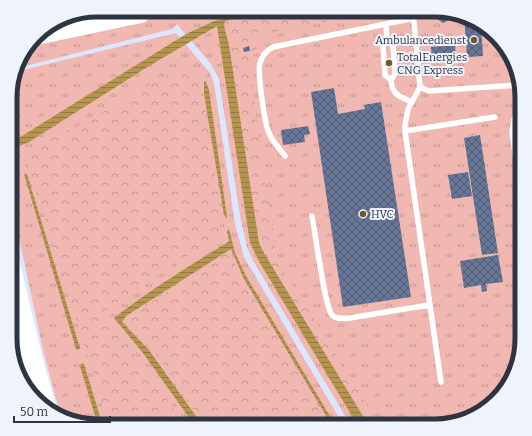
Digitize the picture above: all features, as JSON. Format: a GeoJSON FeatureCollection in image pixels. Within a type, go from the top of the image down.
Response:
{"type":"FeatureCollection","features":[{"type":"Feature","properties":{"kind":"highway"},"geometry":{"type":"LineString","coordinates":[[17,296],[43,397]]}},
{"type":"Feature","properties":{"kind":"main road"},"geometry":{"type":"LineString","coordinates":[[50,33],[127,17]]}},
{"type":"Feature","properties":{"kind":"lane"},"geometry":{"type":"LineString","coordinates":[[285,156],[267,129],[259,70],[261,59],[266,51],[277,46],[414,18],[420,87],[406,117],[405,131],[441,382]]}},
{"type":"Feature","properties":{"kind":"lane"},"geometry":{"type":"LineString","coordinates":[[386,24],[387,40],[383,47],[385,75],[391,80]]}},
{"type":"Feature","properties":{"kind":"lane"},"geometry":{"type":"LineString","coordinates":[[387,40],[393,46],[395,74],[391,80],[394,92],[400,97],[412,102]]}},
{"type":"Feature","properties":{"kind":"lane"},"geometry":{"type":"LineString","coordinates":[[420,87],[430,91],[514,85]]}},
{"type":"Feature","properties":{"kind":"lane"},"geometry":{"type":"LineString","coordinates":[[405,131],[495,117]]}},
{"type":"Feature","properties":{"kind":"lane"},"geometry":{"type":"LineString","coordinates":[[515,117],[512,132],[515,153]]}},
{"type":"Feature","properties":{"kind":"lane"},"geometry":{"type":"LineString","coordinates":[[312,216],[329,311],[333,316],[338,318],[350,318],[430,305]]}},
{"type":"Feature","properties":{"kind":"green space"},"geometry":{"type":"Polygon","coordinates":[[[105,17],[58,27],[72,21],[105,17]]]}},
{"type":"Feature","properties":{"kind":"green space"},"geometry":{"type":"Polygon","coordinates":[[[148,17],[440,17],[465,23],[484,34],[495,44],[507,62],[515,92],[515,339],[511,364],[507,374],[495,392],[488,399],[470,411],[440,419],[347,419],[252,259],[247,247],[240,216],[219,79],[211,64],[177,24],[172,29],[24,65],[41,40],[148,17]]]}},
{"type":"Feature","properties":{"kind":"green space"},"geometry":{"type":"Polygon","coordinates":[[[244,17],[350,17],[265,34],[259,37],[257,40],[257,48],[252,58],[251,67],[261,160],[278,261],[376,419],[365,419],[259,243],[229,45],[224,26],[225,21],[244,17]]]}},
{"type":"Feature","properties":{"kind":"green space"},"geometry":{"type":"Polygon","coordinates":[[[363,17],[386,17],[380,19],[363,17]]]}},
{"type":"Feature","properties":{"kind":"green space"},"geometry":{"type":"Polygon","coordinates":[[[176,33],[210,73],[214,83],[235,224],[244,257],[340,419],[92,419],[67,413],[59,409],[42,346],[17,228],[17,97],[21,72],[22,69],[176,33]]]}},
{"type":"Feature","properties":{"kind":"green space"},"geometry":{"type":"Polygon","coordinates":[[[184,65],[196,73],[201,82],[222,217],[218,237],[114,304],[105,312],[106,322],[138,359],[181,419],[106,419],[79,327],[27,162],[31,148],[52,134],[77,127],[184,65]]]}},
{"type":"Feature","properties":{"kind":"green space"},"geometry":{"type":"Polygon","coordinates":[[[227,252],[230,253],[237,268],[325,419],[199,419],[155,353],[125,323],[128,318],[227,252]]]}},
{"type":"Feature","properties":{"kind":"shaded area"},"geometry":{"type":"Polygon","coordinates":[[[231,17],[243,17],[225,21],[224,26],[229,45],[259,243],[365,419],[354,419],[260,263],[250,243],[217,26],[149,66],[29,142],[17,147],[17,139],[186,34],[214,21],[231,17]]]}},
{"type":"Feature","properties":{"kind":"shaded area"},"geometry":{"type":"Polygon","coordinates":[[[204,81],[206,82],[209,90],[226,218],[224,215],[204,94],[204,81]]]}},
{"type":"Feature","properties":{"kind":"shaded area"},"geometry":{"type":"Polygon","coordinates":[[[24,174],[27,174],[80,348],[78,350],[76,349],[24,174]]]}},
{"type":"Feature","properties":{"kind":"shaded area"},"geometry":{"type":"Polygon","coordinates":[[[229,229],[235,253],[246,276],[332,419],[328,419],[244,279],[231,249],[126,316],[122,322],[149,350],[198,419],[190,419],[143,353],[114,318],[184,269],[228,242],[227,231],[229,229]]]}},
{"type":"Feature","properties":{"kind":"shaded area"},"geometry":{"type":"Polygon","coordinates":[[[82,363],[84,364],[101,419],[96,419],[80,366],[82,363]]]}},
{"type":"Feature","properties":{"kind":"building"},"geometry":{"type":"Polygon","coordinates":[[[437,17],[449,19],[443,23],[437,19],[437,17]]]}},
{"type":"Feature","properties":{"kind":"building","name":"Ambulancedienst"},"geometry":{"type":"Polygon","coordinates":[[[465,23],[481,32],[483,56],[467,57],[465,23]]]}},
{"type":"Feature","properties":{"kind":"building"},"geometry":{"type":"Polygon","coordinates":[[[455,45],[456,59],[432,61],[431,47],[455,45]]]}},
{"type":"Feature","properties":{"kind":"building"},"geometry":{"type":"Polygon","coordinates":[[[249,46],[250,51],[244,52],[243,48],[249,46]]]}},
{"type":"Feature","properties":{"kind":"building","name":"HVC"},"geometry":{"type":"Polygon","coordinates":[[[334,88],[338,114],[365,109],[364,105],[381,102],[411,297],[343,307],[311,92],[334,88]]]}},
{"type":"Feature","properties":{"kind":"building"},"geometry":{"type":"Polygon","coordinates":[[[308,126],[310,134],[304,135],[305,142],[283,145],[281,130],[308,126]]]}},
{"type":"Feature","properties":{"kind":"building"},"geometry":{"type":"Polygon","coordinates":[[[480,135],[498,253],[482,255],[464,138],[480,135]]]}},
{"type":"Feature","properties":{"kind":"building"},"geometry":{"type":"Polygon","coordinates":[[[468,172],[472,196],[452,199],[448,175],[468,172]]]}},
{"type":"Feature","properties":{"kind":"building"},"geometry":{"type":"Polygon","coordinates":[[[498,255],[503,282],[486,284],[487,291],[482,292],[481,285],[464,288],[460,261],[498,255]]]}},
{"type":"Feature","properties":{"kind":"place","name":"Ambulancedienst"},"geometry":{"type":"Point","coordinates":[474,40]}},
{"type":"Feature","properties":{"kind":"place","name":"TotalEnergies CNG Express"},"geometry":{"type":"Point","coordinates":[389,63]}},
{"type":"Feature","properties":{"kind":"place","name":"HVC"},"geometry":{"type":"Point","coordinates":[363,214]}}]}
